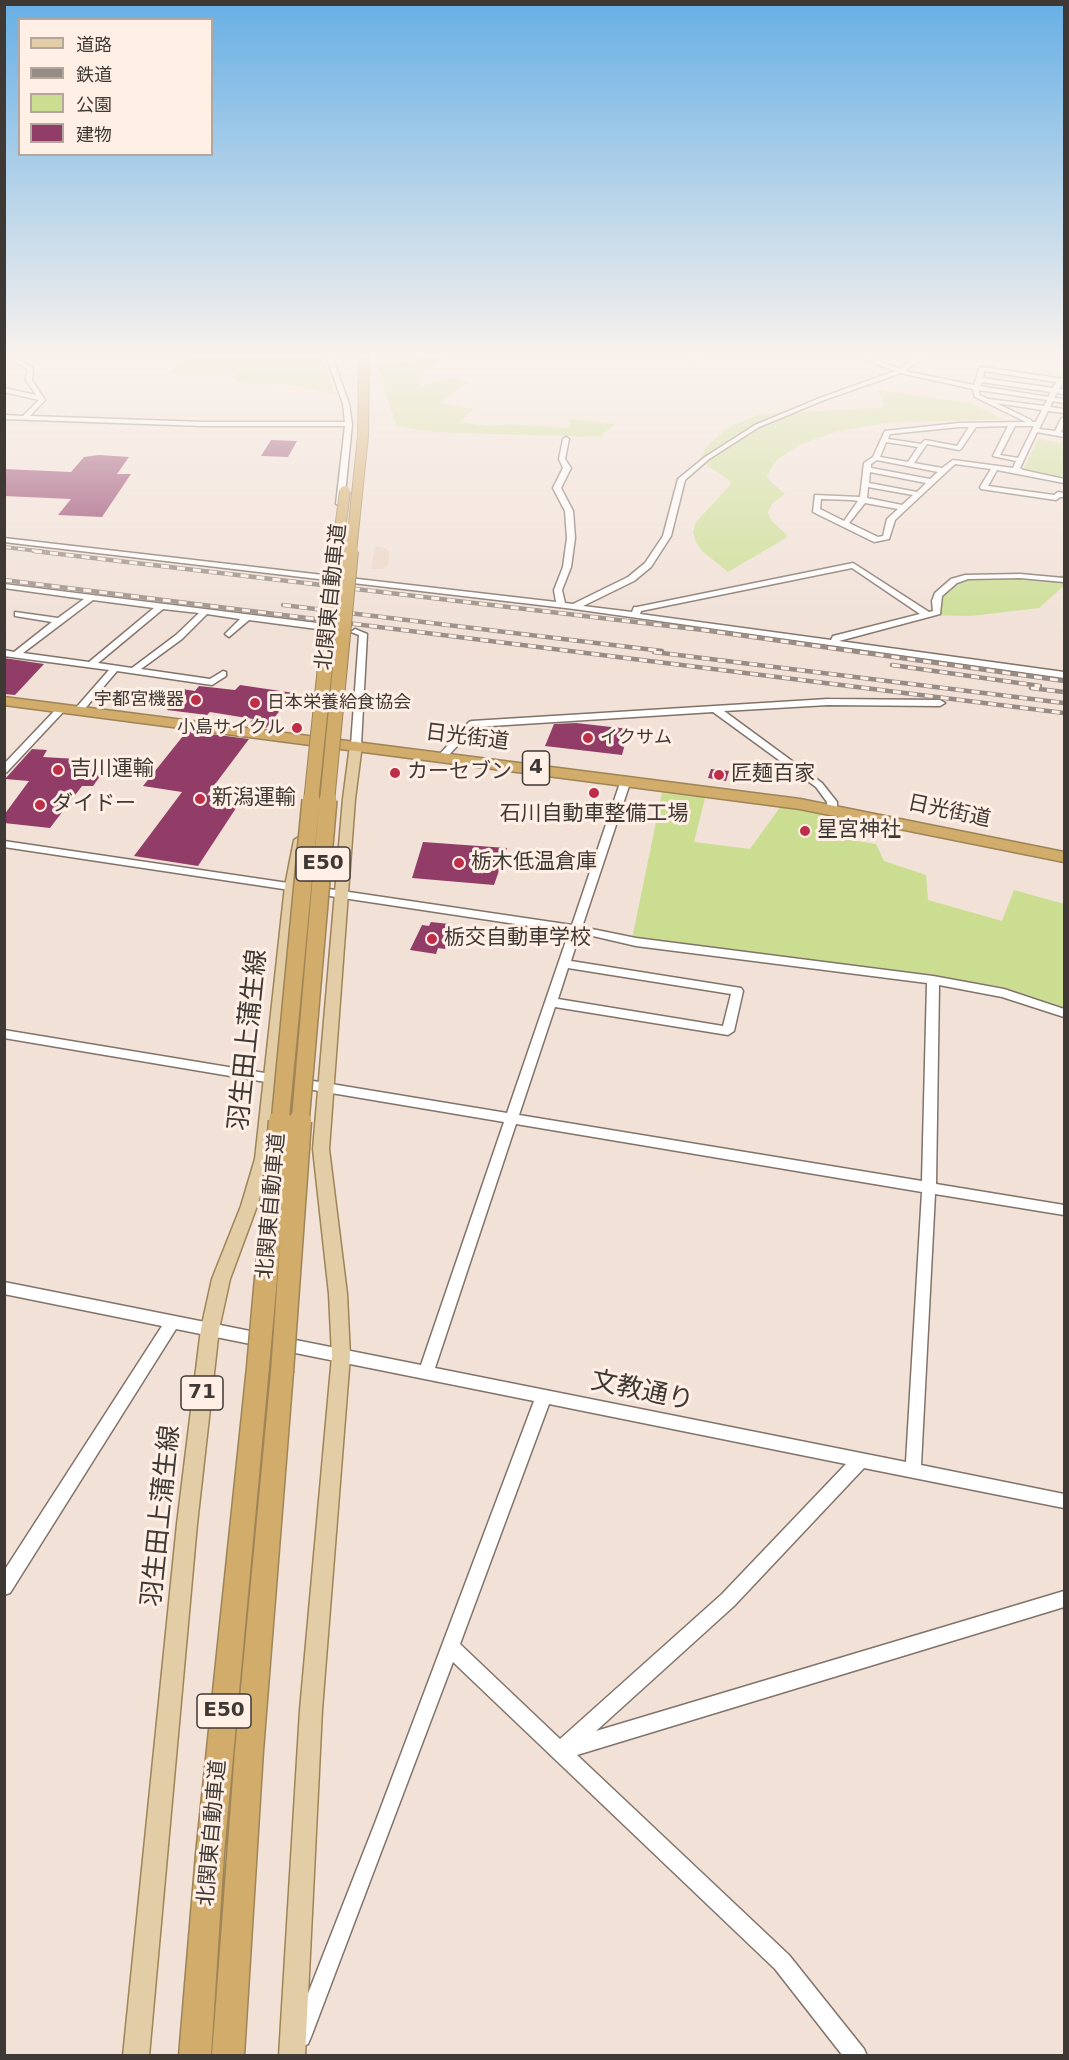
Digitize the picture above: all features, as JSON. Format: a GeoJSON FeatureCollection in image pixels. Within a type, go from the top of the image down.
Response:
{"type":"FeatureCollection","features":[{"type":"Feature","properties":{"kind":"highway","name":"北関東自動車道"},"geometry":{"type":"LineString","coordinates":[[228,2055],[249,1751],[270,1369],[270,1211],[327,632],[349,452]]}},
{"type":"Feature","properties":{"kind":"highway","name":"北関東自動車道"},"geometry":{"type":"LineString","coordinates":[[195,2055],[213,1821],[292,1213],[343,621],[361,452]]}},
{"type":"Feature","properties":{"kind":"highway","name":"日光街道"},"geometry":{"type":"LineString","coordinates":[[4,701],[626,780],[832,810],[1065,856]]}},
{"type":"Feature","properties":{"kind":"main road","name":"羽生田上蒲生線"},"geometry":{"type":"LineString","coordinates":[[136,2055],[187,1524],[210,1329],[221,1279],[263,1159],[292,886],[316,740]]}},
{"type":"Feature","properties":{"kind":"main road"},"geometry":{"type":"LineString","coordinates":[[293,2055],[311,1710],[341,1356],[338,1294],[322,1170],[325,1087],[351,777],[356,745]]}},
{"type":"Feature","properties":{"kind":"street"},"geometry":{"type":"LineString","coordinates":[[330,579],[346,452]]}},
{"type":"Feature","properties":{"kind":"street"},"geometry":{"type":"LineString","coordinates":[[561,606],[558,590],[567,567],[571,538],[569,512],[557,488],[567,468],[562,459],[563,452]]}},
{"type":"Feature","properties":{"kind":"street"},"geometry":{"type":"LineString","coordinates":[[574,607],[630,579],[648,565],[667,536],[682,479],[716,452]]}},
{"type":"Feature","properties":{"kind":"street"},"geometry":{"type":"LineString","coordinates":[[845,524],[863,500],[868,463],[876,458],[879,452]]}},
{"type":"Feature","properties":{"kind":"street"},"geometry":{"type":"LineString","coordinates":[[910,464],[918,452]]}},
{"type":"Feature","properties":{"kind":"street"},"geometry":{"type":"LineString","coordinates":[[998,452],[996,456],[1020,460]]}},
{"type":"Feature","properties":{"kind":"street"},"geometry":{"type":"LineString","coordinates":[[1017,471],[1024,452]]}},
{"type":"Feature","properties":{"kind":"street"},"geometry":{"type":"LineString","coordinates":[[876,458],[945,471]]}},
{"type":"Feature","properties":{"kind":"street"},"geometry":{"type":"LineString","coordinates":[[902,507],[863,500],[818,497],[816,510],[876,540],[886,537],[891,519],[953,462],[1017,471],[1065,482],[1062,495],[1056,498],[984,487],[995,468]]}},
{"type":"Feature","properties":{"kind":"street"},"geometry":{"type":"LineString","coordinates":[[867,469],[933,482]]}},
{"type":"Feature","properties":{"kind":"street"},"geometry":{"type":"LineString","coordinates":[[1017,492],[1029,474]]}},
{"type":"Feature","properties":{"kind":"street"},"geometry":{"type":"LineString","coordinates":[[865,484],[918,494]]}},
{"type":"Feature","properties":{"kind":"street"},"geometry":{"type":"LineString","coordinates":[[4,540],[574,607],[1065,674]]}},
{"type":"Feature","properties":{"kind":"street"},"geometry":{"type":"LineString","coordinates":[[635,615],[637,609],[853,565],[928,615]]}},
{"type":"Feature","properties":{"kind":"street"},"geometry":{"type":"LineString","coordinates":[[834,642],[836,638],[937,612],[936,601],[939,595],[954,581],[968,577],[1020,576],[1065,579]]}},
{"type":"Feature","properties":{"kind":"street"},"geometry":{"type":"LineString","coordinates":[[4,586],[317,626]]}},
{"type":"Feature","properties":{"kind":"street"},"geometry":{"type":"LineString","coordinates":[[16,654],[91,597]]}},
{"type":"Feature","properties":{"kind":"street"},"geometry":{"type":"LineString","coordinates":[[90,665],[161,606]]}},
{"type":"Feature","properties":{"kind":"street"},"geometry":{"type":"LineString","coordinates":[[133,671],[179,637],[205,612]]}},
{"type":"Feature","properties":{"kind":"street"},"geometry":{"type":"LineString","coordinates":[[18,614],[60,621]]}},
{"type":"Feature","properties":{"kind":"street"},"geometry":{"type":"LineString","coordinates":[[229,634],[247,617]]}},
{"type":"Feature","properties":{"kind":"street"},"geometry":{"type":"LineString","coordinates":[[355,632],[363,634],[356,745]]}},
{"type":"Feature","properties":{"kind":"street"},"geometry":{"type":"LineString","coordinates":[[4,653],[212,682],[223,674]]}},
{"type":"Feature","properties":{"kind":"street"},"geometry":{"type":"LineString","coordinates":[[79,710],[115,668]]}},
{"type":"Feature","properties":{"kind":"street"},"geometry":{"type":"LineString","coordinates":[[443,756],[472,724],[828,702],[940,703]]}},
{"type":"Feature","properties":{"kind":"street"},"geometry":{"type":"LineString","coordinates":[[4,770],[62,708]]}},
{"type":"Feature","properties":{"kind":"street"},"geometry":{"type":"LineString","coordinates":[[714,708],[819,784],[832,802],[832,810]]}},
{"type":"Feature","properties":{"kind":"street"},"geometry":{"type":"LineString","coordinates":[[426,1373],[626,780]]}},
{"type":"Feature","properties":{"kind":"street"},"geometry":{"type":"LineString","coordinates":[[4,844],[576,928],[636,942],[933,980],[1004,993],[1065,1013]]}},
{"type":"Feature","properties":{"kind":"street"},"geometry":{"type":"LineString","coordinates":[[551,1002],[728,1031],[737,991],[564,964]]}},
{"type":"Feature","properties":{"kind":"street"},"geometry":{"type":"LineString","coordinates":[[913,1472],[929,1187],[933,980]]}},
{"type":"Feature","properties":{"kind":"street"},"geometry":{"type":"LineString","coordinates":[[4,1034],[1065,1210]]}},
{"type":"Feature","properties":{"kind":"street","name":"文教通り"},"geometry":{"type":"LineString","coordinates":[[4,1288],[1065,1501]]}},
{"type":"Feature","properties":{"kind":"street"},"geometry":{"type":"LineString","coordinates":[[4,1587],[173,1321]]}},
{"type":"Feature","properties":{"kind":"street"},"geometry":{"type":"LineString","coordinates":[[293,2055],[384,1823],[543,1396]]}},
{"type":"Feature","properties":{"kind":"street"},"geometry":{"type":"LineString","coordinates":[[559,1751],[728,1600],[860,1461]]}},
{"type":"Feature","properties":{"kind":"street"},"geometry":{"type":"LineString","coordinates":[[559,1751],[1065,1599]]}},
{"type":"Feature","properties":{"kind":"street"},"geometry":{"type":"LineString","coordinates":[[449,1646],[782,1962],[857,2055]]}},
{"type":"Feature","properties":{"kind":"shaded area"},"geometry":{"type":"Polygon","coordinates":[[[375,546],[385,548],[389,552],[388,566],[383,569],[371,569],[375,546]]]}},
{"type":"Feature","properties":{"kind":"green space"},"geometry":{"type":"Polygon","coordinates":[[[703,452],[789,452],[777,460],[767,475],[769,480],[785,494],[772,504],[768,512],[771,520],[787,535],[786,538],[728,572],[702,551],[693,532],[696,522],[731,484],[729,480],[699,460],[703,452]]]}},
{"type":"Feature","properties":{"kind":"green space"},"geometry":{"type":"Polygon","coordinates":[[[1032,452],[1064,452],[1064,478],[1023,470],[1032,452]]]}},
{"type":"Feature","properties":{"kind":"green space"},"geometry":{"type":"Polygon","coordinates":[[[1007,573],[1051,577],[1064,575],[1064,586],[1039,608],[971,616],[923,615],[934,607],[948,584],[983,575],[1007,573]]]}},
{"type":"Feature","properties":{"kind":"green space"},"geometry":{"type":"Polygon","coordinates":[[[662,793],[705,798],[694,842],[750,849],[781,806],[821,814],[823,836],[876,844],[884,861],[926,875],[928,900],[1002,921],[1014,890],[1064,904],[1064,1008],[1003,987],[875,967],[807,961],[632,939],[662,793]]]}},
{"type":"Feature","properties":{"kind":"building"},"geometry":{"type":"Polygon","coordinates":[[[263,452],[291,452],[288,457],[261,456],[263,452]]]}},
{"type":"Feature","properties":{"kind":"building"},"geometry":{"type":"Polygon","coordinates":[[[99,455],[129,457],[117,474],[131,474],[102,517],[58,515],[71,499],[4,496],[4,469],[71,472],[84,457],[99,455]]]}},
{"type":"Feature","properties":{"kind":"building"},"geometry":{"type":"Polygon","coordinates":[[[4,658],[44,664],[15,695],[4,694],[4,658]]]}},
{"type":"Feature","properties":{"kind":"building"},"geometry":{"type":"Polygon","coordinates":[[[240,685],[294,693],[266,728],[247,726],[253,719],[210,712],[207,715],[167,710],[182,689],[195,691],[199,686],[235,690],[240,685]]]}},
{"type":"Feature","properties":{"kind":"building","name":"イクサム"},"geometry":{"type":"Polygon","coordinates":[[[576,723],[629,729],[622,755],[545,746],[554,724],[576,723]]]}},
{"type":"Feature","properties":{"kind":"building","name":"新潟運輸"},"geometry":{"type":"Polygon","coordinates":[[[187,731],[249,739],[207,795],[240,802],[198,866],[134,856],[182,792],[143,786],[187,731]]]}},
{"type":"Feature","properties":{"kind":"building"},"geometry":{"type":"Polygon","coordinates":[[[32,749],[47,750],[43,757],[111,761],[93,786],[82,786],[50,828],[4,823],[4,815],[29,781],[5,779],[32,749]]]}},
{"type":"Feature","properties":{"kind":"building","name":"匠麺百家"},"geometry":{"type":"Polygon","coordinates":[[[711,769],[729,771],[726,781],[708,778],[711,769]]]}},
{"type":"Feature","properties":{"kind":"building","name":"栃木低温倉庫"},"geometry":{"type":"Polygon","coordinates":[[[423,842],[507,848],[494,885],[412,878],[423,842]]]}},
{"type":"Feature","properties":{"kind":"building","name":"栃交自動車学校"},"geometry":{"type":"Polygon","coordinates":[[[431,922],[449,924],[447,929],[453,931],[445,949],[438,948],[436,954],[410,950],[422,925],[429,926],[431,922]]]}},
{"type":"Feature","properties":{"kind":"waterway"},"geometry":{"type":"LineString","coordinates":[[1055,477],[1064,479]]}},
{"type":"Feature","properties":{"kind":"railway"},"geometry":{"type":"LineString","coordinates":[[4,547],[46,552]]}},
{"type":"Feature","properties":{"kind":"railway"},"geometry":{"type":"LineString","coordinates":[[34,551],[703,630],[1064,681]]}},
{"type":"Feature","properties":{"kind":"railway"},"geometry":{"type":"LineString","coordinates":[[4,580],[1064,713]]}},
{"type":"Feature","properties":{"kind":"railway"},"geometry":{"type":"LineString","coordinates":[[283,605],[662,651]]}},
{"type":"Feature","properties":{"kind":"railway"},"geometry":{"type":"LineString","coordinates":[[654,652],[1064,703]]}},
{"type":"Feature","properties":{"kind":"railway"},"geometry":{"type":"LineString","coordinates":[[892,665],[1040,686]]}},
{"type":"Feature","properties":{"kind":"railway"},"geometry":{"type":"LineString","coordinates":[[1031,688],[1064,692]]}},
{"type":"Feature","properties":{"kind":"place","name":"宇都宮機器"},"geometry":{"type":"Point","coordinates":[196,700]}},
{"type":"Feature","properties":{"kind":"place","name":"日本栄養給食協会"},"geometry":{"type":"Point","coordinates":[255,703]}},
{"type":"Feature","properties":{"kind":"place","name":"小島サイクル"},"geometry":{"type":"Point","coordinates":[297,728]}},
{"type":"Feature","properties":{"kind":"place","name":"イクサム"},"geometry":{"type":"Point","coordinates":[588,738]}},
{"type":"Feature","properties":{"kind":"place","name":"吉川運輸"},"geometry":{"type":"Point","coordinates":[58,770]}},
{"type":"Feature","properties":{"kind":"place","name":"カーセブン"},"geometry":{"type":"Point","coordinates":[395,773]}},
{"type":"Feature","properties":{"kind":"place","name":"匠麺百家"},"geometry":{"type":"Point","coordinates":[719,775]}},
{"type":"Feature","properties":{"kind":"place","name":"石川自動車整備工場"},"geometry":{"type":"Point","coordinates":[594,793]}},
{"type":"Feature","properties":{"kind":"place","name":"新潟運輸"},"geometry":{"type":"Point","coordinates":[200,799]}},
{"type":"Feature","properties":{"kind":"place","name":"ダイドー"},"geometry":{"type":"Point","coordinates":[40,805]}},
{"type":"Feature","properties":{"kind":"place","name":"星宮神社"},"geometry":{"type":"Point","coordinates":[805,831]}},
{"type":"Feature","properties":{"kind":"place","name":"栃木低温倉庫"},"geometry":{"type":"Point","coordinates":[459,863]}},
{"type":"Feature","properties":{"kind":"place","name":"栃交自動車学校"},"geometry":{"type":"Point","coordinates":[432,939]}}]}
